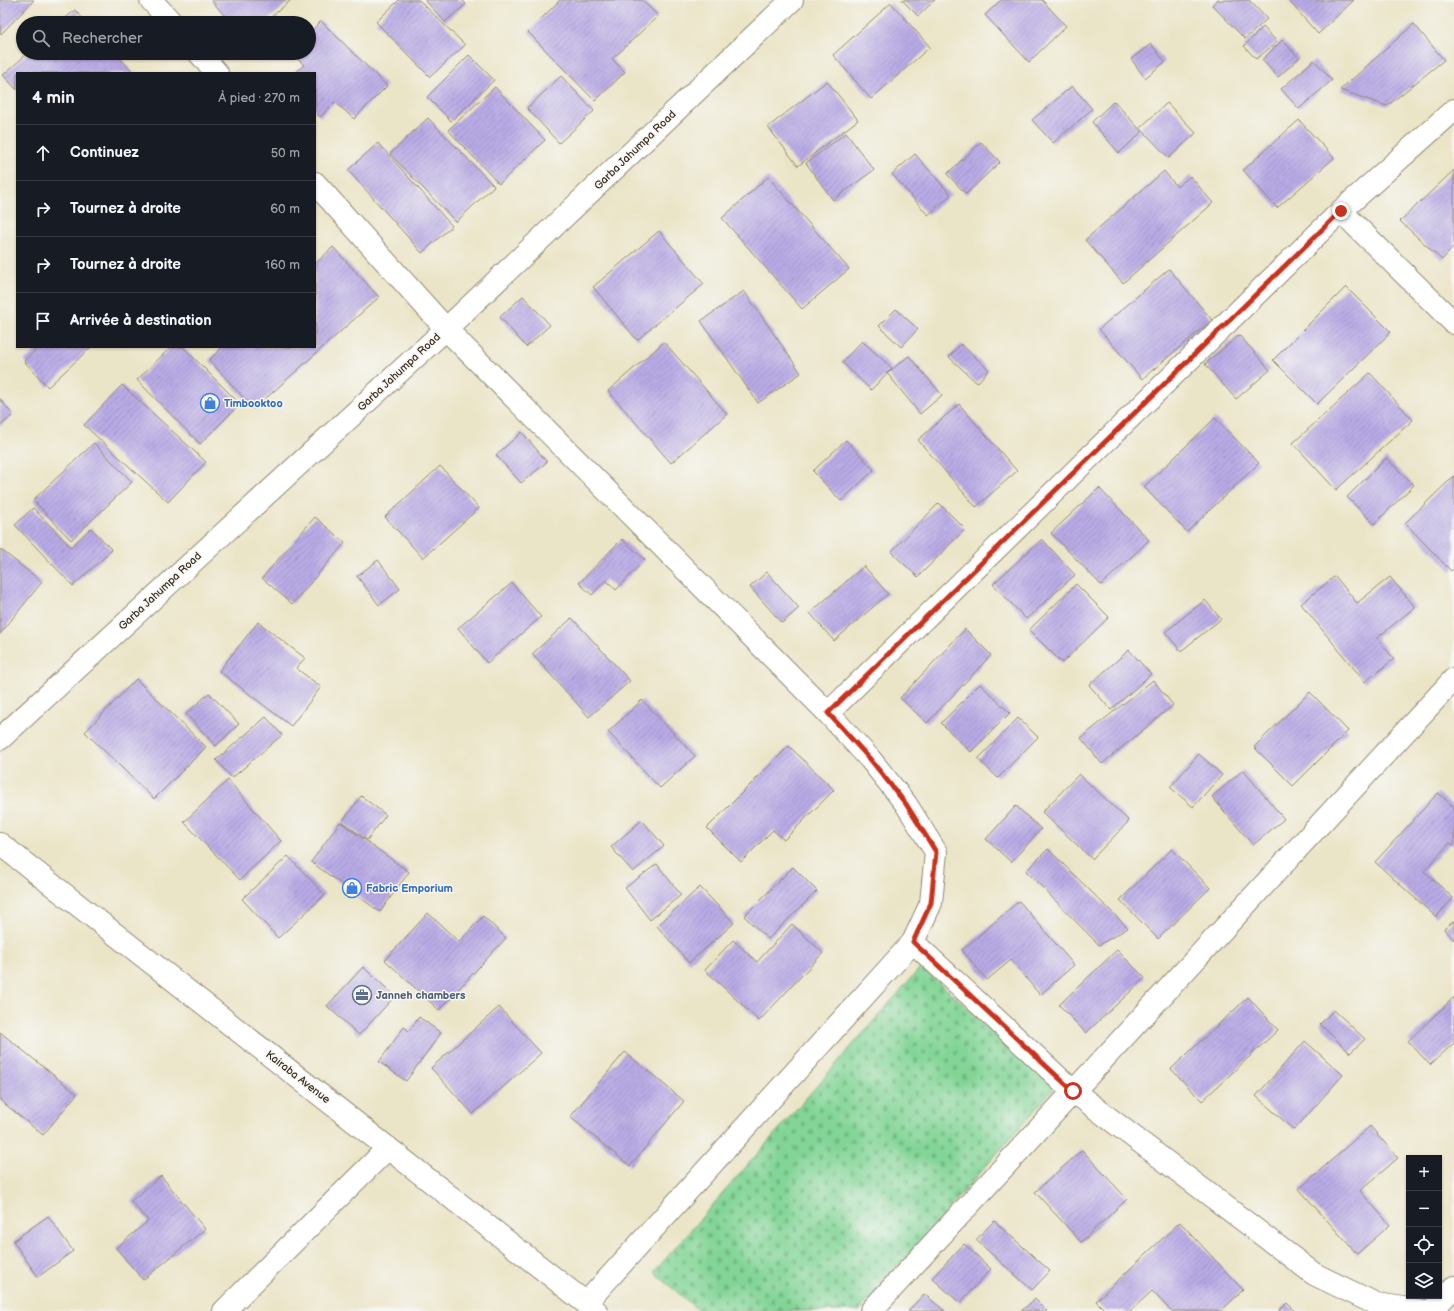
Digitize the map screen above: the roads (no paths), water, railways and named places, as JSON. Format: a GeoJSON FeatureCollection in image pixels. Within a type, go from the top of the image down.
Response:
{"type":"FeatureCollection","features":[{"type":"Feature","properties":{"kind":"street"},"geometry":{"type":"LineString","coordinates":[[151,0],[166,16]]}},
{"type":"Feature","properties":{"kind":"street","name":"Garba Jahumpa Road"},"geometry":{"type":"LineString","coordinates":[[0,739],[446,329],[792,0]]}},
{"type":"Feature","properties":{"kind":"street"},"geometry":{"type":"LineString","coordinates":[[205,60],[216,72]]}},
{"type":"Feature","properties":{"kind":"street"},"geometry":{"type":"LineString","coordinates":[[828,713],[1341,211],[1454,110]]}},
{"type":"Feature","properties":{"kind":"street"},"geometry":{"type":"LineString","coordinates":[[316,184],[446,329],[828,713],[870,759],[906,804],[936,852],[931,903],[913,942],[591,1307]]}},
{"type":"Feature","properties":{"kind":"street"},"geometry":{"type":"LineString","coordinates":[[1341,211],[1454,323]]}},
{"type":"Feature","properties":{"kind":"street"},"geometry":{"type":"LineString","coordinates":[[871,1311],[1454,679]]}},
{"type":"Feature","properties":{"kind":"street","name":"Kairaba Avenue"},"geometry":{"type":"LineString","coordinates":[[0,844],[591,1307]]}},
{"type":"Feature","properties":{"kind":"street"},"geometry":{"type":"LineString","coordinates":[[913,942],[1073,1091],[1314,1274],[1376,1304],[1424,1311]]}},
{"type":"Feature","properties":{"kind":"street"},"geometry":{"type":"LineString","coordinates":[[224,1311],[388,1148]]}},
{"type":"Feature","properties":{"kind":"street"},"geometry":{"type":"LineString","coordinates":[[1431,1311],[1454,1287]]}},
{"type":"Feature","properties":{"kind":"place","name":"Timbooktoo"},"geometry":{"type":"Point","coordinates":[210,403]}},
{"type":"Feature","properties":{"kind":"place","name":"Fabric Emporium"},"geometry":{"type":"Point","coordinates":[352,888]}},
{"type":"Feature","properties":{"kind":"place","name":"Janneh chambers"},"geometry":{"type":"Point","coordinates":[362,995]}}]}
